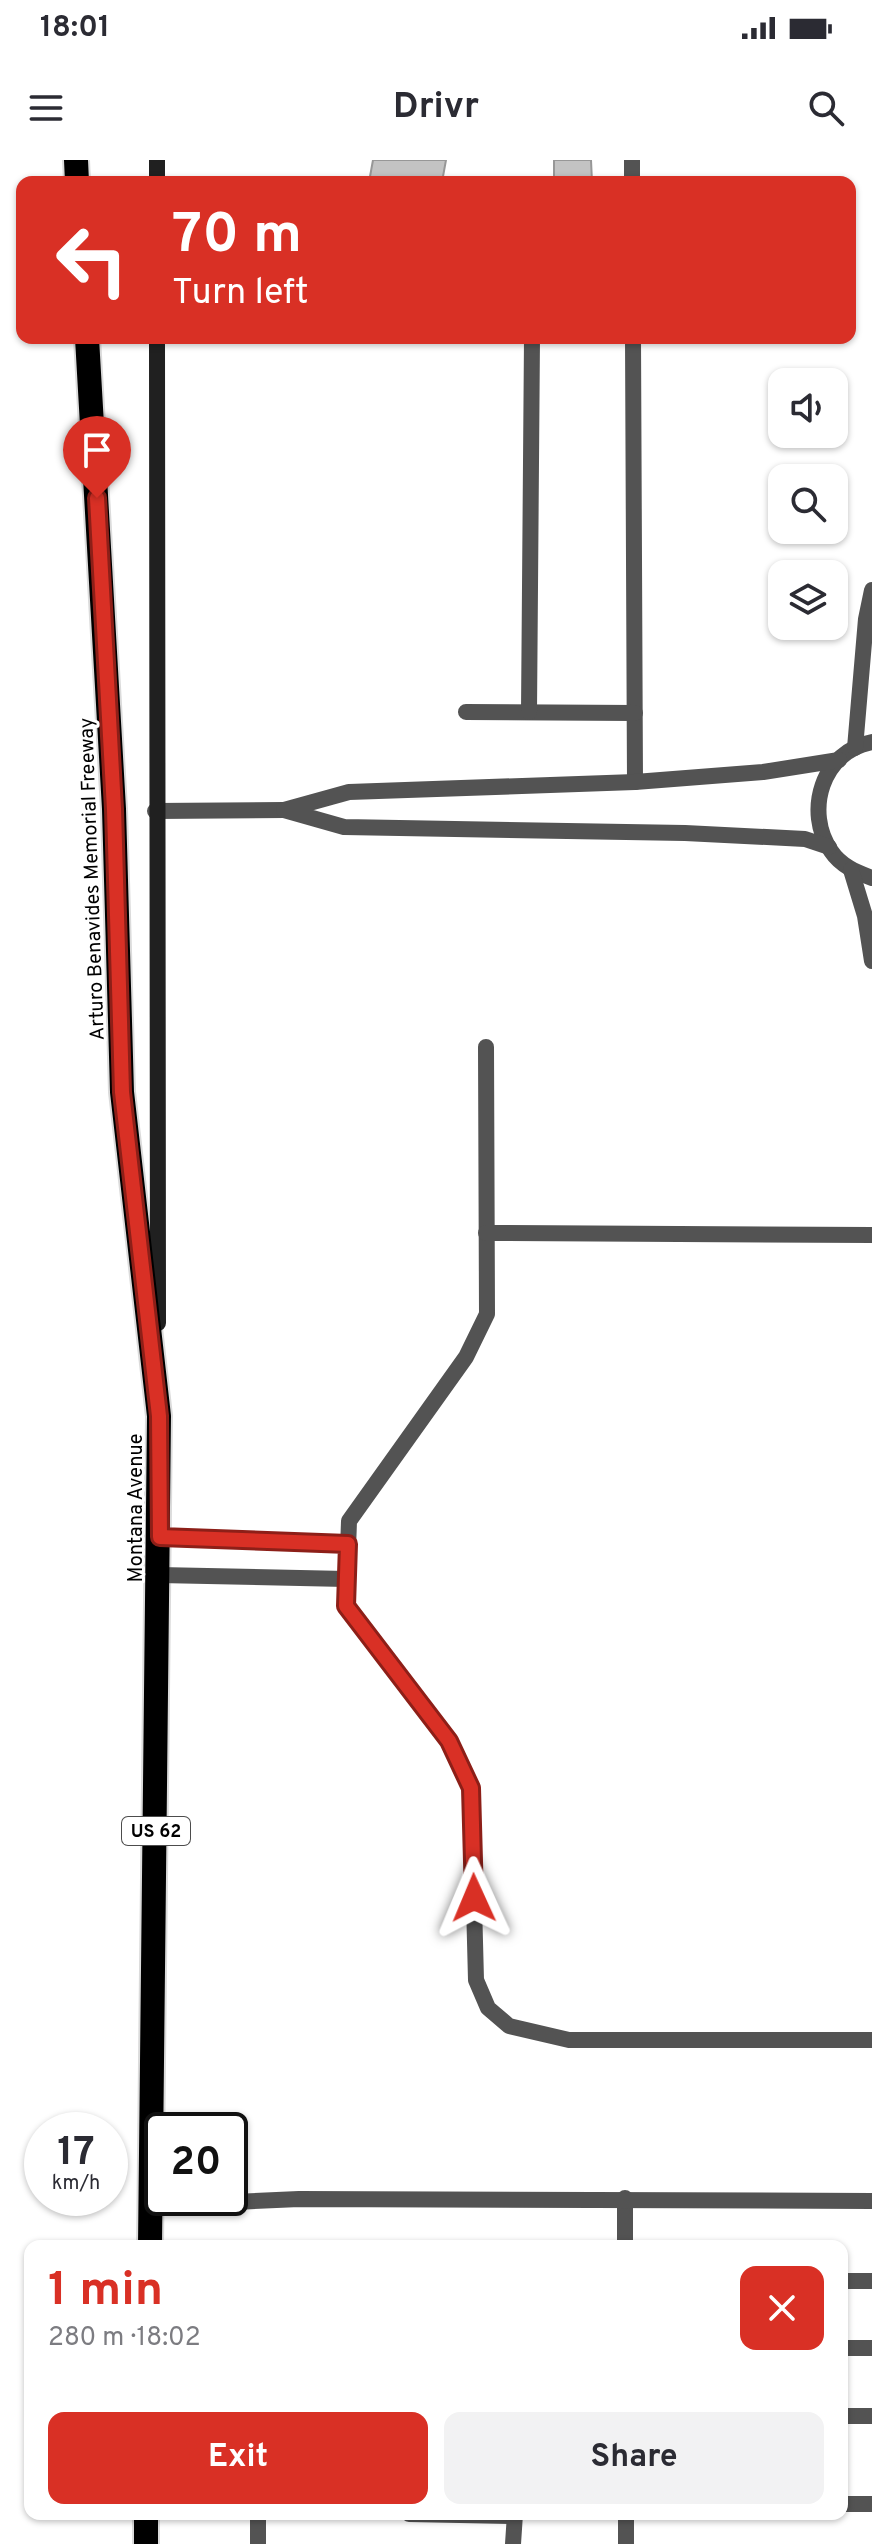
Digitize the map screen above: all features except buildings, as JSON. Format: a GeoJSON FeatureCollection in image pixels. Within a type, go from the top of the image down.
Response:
{"type":"FeatureCollection","features":[{"type":"Feature","properties":{"kind":"highway","name":"Arturo Benavides Memorial Freeway"},"geometry":{"type":"LineString","coordinates":[[87,344],[114,809],[122,1092],[159,1416]]}},
{"type":"Feature","properties":{"kind":"highway","name":"Montana Avenue"},"geometry":{"type":"LineString","coordinates":[[151,2112],[159,1416]]}},
{"type":"Feature","properties":{"kind":"highway","name":"Montana Avenue"},"geometry":{"type":"LineString","coordinates":[[150,2216],[150,2240]]}},
{"type":"Feature","properties":{"kind":"highway"},"geometry":{"type":"LineString","coordinates":[[146,2520],[146,2544]]}},
{"type":"Feature","properties":{"kind":"main road","name":"Montana Avenue"},"geometry":{"type":"LineString","coordinates":[[157,344],[155,811],[159,1416]]}},
{"type":"Feature","properties":{"kind":"lane"},"geometry":{"type":"LineString","coordinates":[[529,712],[532,344]]}},
{"type":"Feature","properties":{"kind":"lane"},"geometry":{"type":"LineString","coordinates":[[633,344],[635,782]]}},
{"type":"Feature","properties":{"kind":"lane"},"geometry":{"type":"LineString","coordinates":[[855,748],[872,590]]}},
{"type":"Feature","properties":{"kind":"lane"},"geometry":{"type":"LineString","coordinates":[[466,712],[635,713]]}},
{"type":"Feature","properties":{"kind":"lane"},"geometry":{"type":"LineString","coordinates":[[872,742],[855,748],[839,760],[821,788],[817,810],[821,833],[829,847],[851,870],[872,878]]}},
{"type":"Feature","properties":{"kind":"lane"},"geometry":{"type":"LineString","coordinates":[[155,811],[284,810],[349,792],[635,782],[763,772],[839,760]]}},
{"type":"Feature","properties":{"kind":"lane"},"geometry":{"type":"LineString","coordinates":[[284,810],[344,827],[685,833],[805,839],[829,847]]}},
{"type":"Feature","properties":{"kind":"lane"},"geometry":{"type":"LineString","coordinates":[[851,870],[865,916],[872,961]]}},
{"type":"Feature","properties":{"kind":"lane"},"geometry":{"type":"LineString","coordinates":[[486,1047],[487,1314],[466,1357],[349,1521],[346,1579],[346,1606],[449,1741],[471,1788],[476,1980],[488,2008],[509,2026],[569,2040],[872,2040]]}},
{"type":"Feature","properties":{"kind":"lane"},"geometry":{"type":"LineString","coordinates":[[486,1233],[872,1235]]}},
{"type":"Feature","properties":{"kind":"lane"},"geometry":{"type":"LineString","coordinates":[[160,1537],[348,1544]]}},
{"type":"Feature","properties":{"kind":"lane"},"geometry":{"type":"LineString","coordinates":[[159,1575],[346,1579]]}},
{"type":"Feature","properties":{"kind":"lane"},"geometry":{"type":"LineString","coordinates":[[248,2201],[625,2198],[872,2201]]}},
{"type":"Feature","properties":{"kind":"lane"},"geometry":{"type":"LineString","coordinates":[[625,2198],[625,2240]]}},
{"type":"Feature","properties":{"kind":"lane"},"geometry":{"type":"LineString","coordinates":[[848,2281],[872,2281]]}},
{"type":"Feature","properties":{"kind":"lane"},"geometry":{"type":"LineString","coordinates":[[848,2348],[872,2348]]}},
{"type":"Feature","properties":{"kind":"lane"},"geometry":{"type":"LineString","coordinates":[[848,2416],[872,2416]]}},
{"type":"Feature","properties":{"kind":"lane"},"geometry":{"type":"LineString","coordinates":[[848,2504],[872,2504]]}},
{"type":"Feature","properties":{"kind":"lane"},"geometry":{"type":"LineString","coordinates":[[258,2520],[258,2544]]}},
{"type":"Feature","properties":{"kind":"lane"},"geometry":{"type":"LineString","coordinates":[[513,2544],[515,2520]]}},
{"type":"Feature","properties":{"kind":"lane"},"geometry":{"type":"LineString","coordinates":[[626,2520],[626,2544]]}},
{"type":"Feature","properties":{"kind":"route"},"geometry":{"type":"LineString","coordinates":[[97,498],[114,809],[122,1092],[159,1416],[160,1537],[348,1544],[346,1606],[449,1741],[471,1788],[474,1898]]}}]}
